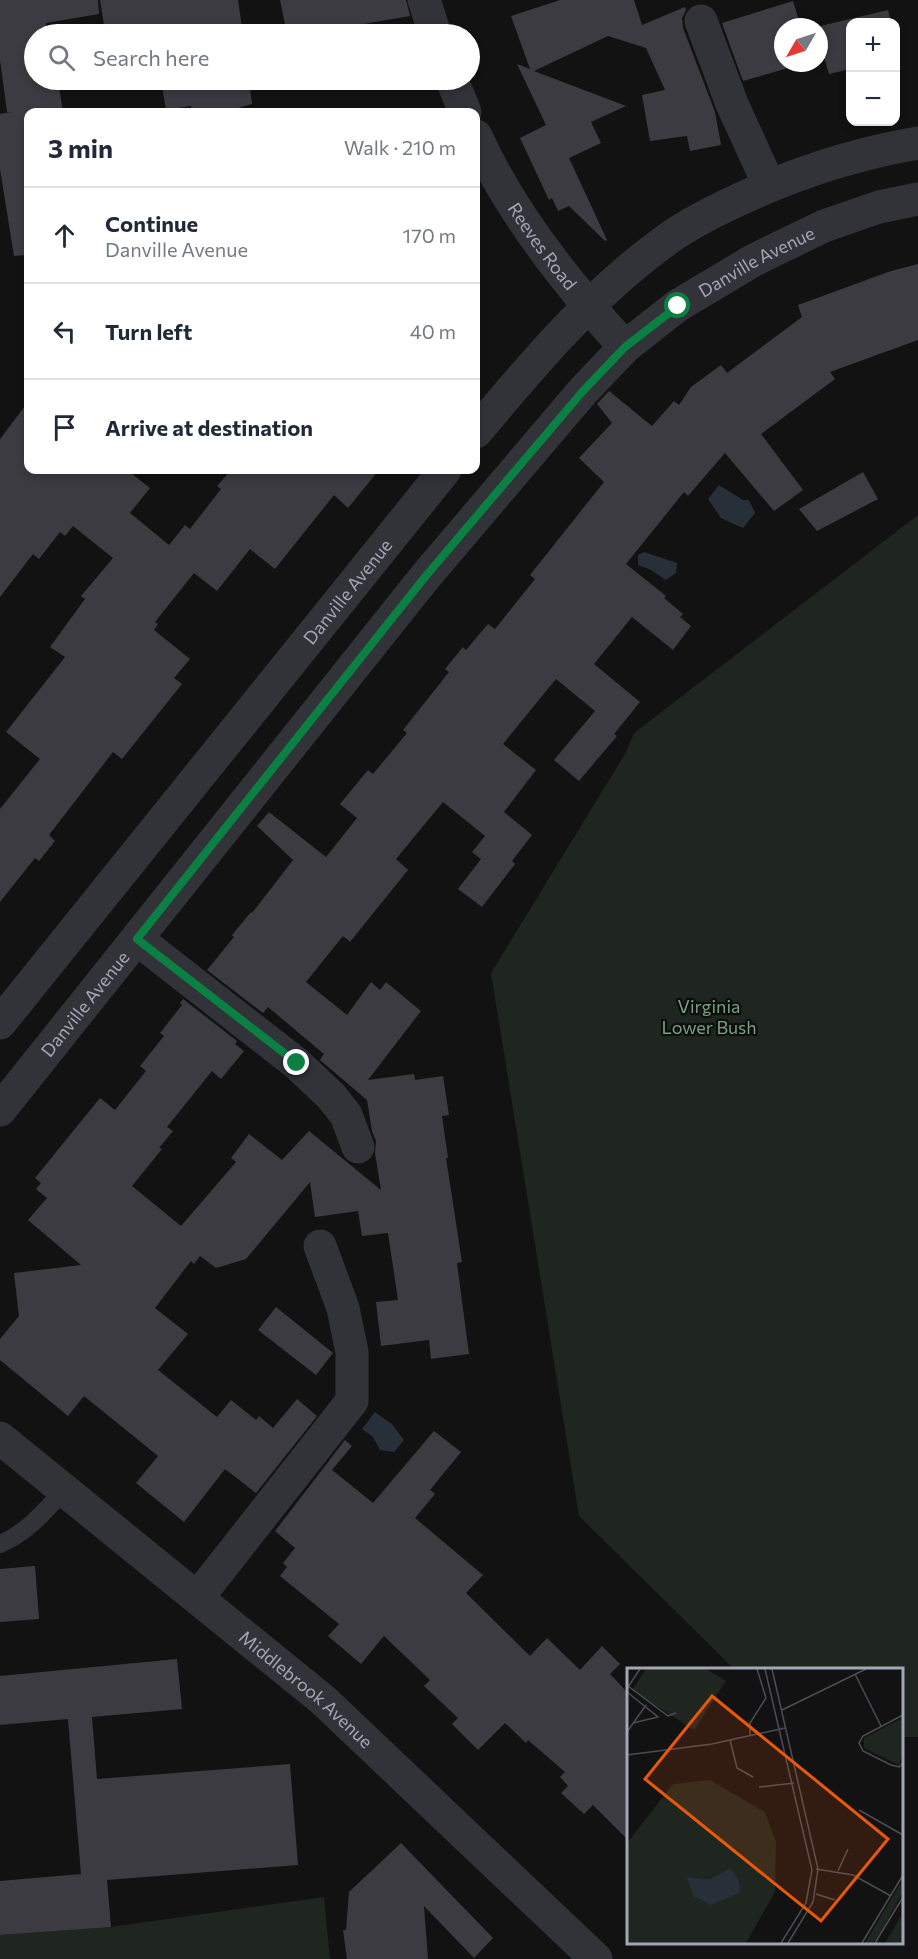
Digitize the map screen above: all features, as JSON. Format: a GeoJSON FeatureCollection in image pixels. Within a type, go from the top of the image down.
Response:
{"type":"FeatureCollection","features":[{"type":"Feature","properties":{"kind":"street"},"geometry":{"type":"LineString","coordinates":[[424,0],[432,24]]}},
{"type":"Feature","properties":{"kind":"street"},"geometry":{"type":"LineString","coordinates":[[700,21],[732,104],[769,185]]}},
{"type":"Feature","properties":{"kind":"street"},"geometry":{"type":"LineString","coordinates":[[456,90],[463,108]]}},
{"type":"Feature","properties":{"kind":"street"},"geometry":{"type":"LineString","coordinates":[[480,427],[537,359],[589,305],[660,244],[688,225],[769,185],[832,162],[918,143]]}},
{"type":"Feature","properties":{"kind":"street","name":"Reeves Road"},"geometry":{"type":"LineString","coordinates":[[483,170],[625,347]]}},
{"type":"Feature","properties":{"kind":"street","name":"Danville Avenue"},"geometry":{"type":"LineString","coordinates":[[0,1110],[425,577],[583,391],[625,347],[678,306],[754,260],[824,226],[879,207],[918,199]]}},
{"type":"Feature","properties":{"kind":"street","name":"Danville Avenue"},"geometry":{"type":"LineString","coordinates":[[0,1023],[442,474]]}},
{"type":"Feature","properties":{"kind":"street"},"geometry":{"type":"LineString","coordinates":[[137,939],[297,1063],[331,1096],[346,1115],[358,1147]]}},
{"type":"Feature","properties":{"kind":"street"},"geometry":{"type":"LineString","coordinates":[[198,1598],[352,1401],[352,1352],[348,1330],[343,1308],[320,1246]]}},
{"type":"Feature","properties":{"kind":"street","name":"Middlebrook Avenue"},"geometry":{"type":"LineString","coordinates":[[0,1438],[323,1700],[596,1959]]}},
{"type":"Feature","properties":{"kind":"lane"},"geometry":{"type":"LineString","coordinates":[[0,1544],[11,1540],[38,1519],[65,1489]]}},
{"type":"Feature","properties":{"kind":"green space","name":"Virginia Lower Bush"},"geometry":{"type":"Polygon","coordinates":[[[918,515],[918,1737],[903,1737],[903,1668],[733,1668],[579,1516],[491,973],[625,754],[634,733],[918,515]]]}},
{"type":"Feature","properties":{"kind":"green space"},"geometry":{"type":"Polygon","coordinates":[[[324,1897],[330,1959],[0,1959],[0,1935],[111,1927],[324,1897]]]}},
{"type":"Feature","properties":{"kind":"shaded area"},"geometry":{"type":"Polygon","coordinates":[[[719,485],[743,500],[749,500],[755,513],[743,528],[721,518],[708,499],[719,485]]]}},
{"type":"Feature","properties":{"kind":"shaded area"},"geometry":{"type":"Polygon","coordinates":[[[644,552],[677,563],[676,573],[666,580],[638,565],[638,555],[644,552]]]}},
{"type":"Feature","properties":{"kind":"shaded area"},"geometry":{"type":"Polygon","coordinates":[[[375,1412],[392,1424],[404,1440],[394,1452],[380,1450],[373,1437],[362,1429],[375,1412]]]}},
{"type":"Feature","properties":{"kind":"building"},"geometry":{"type":"Polygon","coordinates":[[[0,0],[98,0],[99,14],[46,24],[24,24],[24,90],[60,90],[62,108],[24,108],[24,255],[14,256],[0,169],[0,114],[11,112],[7,112],[0,60],[0,0]]]}},
{"type":"Feature","properties":{"kind":"building"},"geometry":{"type":"Polygon","coordinates":[[[100,0],[238,0],[242,24],[104,24],[100,0]]]}},
{"type":"Feature","properties":{"kind":"building"},"geometry":{"type":"Polygon","coordinates":[[[280,0],[406,0],[410,16],[363,24],[285,24],[280,0]]]}},
{"type":"Feature","properties":{"kind":"building"},"geometry":{"type":"Polygon","coordinates":[[[560,0],[634,0],[642,25],[685,7],[682,18],[683,28],[715,112],[721,145],[690,151],[687,136],[650,141],[642,95],[665,90],[646,48],[608,36],[534,71],[626,106],[591,122],[601,143],[569,158],[607,240],[605,241],[569,206],[558,211],[552,198],[549,200],[520,138],[546,125],[517,64],[530,69],[511,16],[560,0]]]}},
{"type":"Feature","properties":{"kind":"building"},"geometry":{"type":"Polygon","coordinates":[[[793,1],[798,18],[774,18],[774,72],[743,81],[722,23],[793,1]]]}},
{"type":"Feature","properties":{"kind":"building"},"geometry":{"type":"Polygon","coordinates":[[[888,10],[890,18],[854,18],[888,10]]]}},
{"type":"Feature","properties":{"kind":"building"},"geometry":{"type":"Polygon","coordinates":[[[846,20],[846,70],[829,74],[828,71],[828,24],[846,20]]]}},
{"type":"Feature","properties":{"kind":"building"},"geometry":{"type":"Polygon","coordinates":[[[163,90],[250,90],[252,104],[238,108],[191,108],[191,106],[166,108],[163,90]]]}},
{"type":"Feature","properties":{"kind":"building"},"geometry":{"type":"Polygon","coordinates":[[[918,264],[918,340],[830,372],[835,379],[761,434],[803,490],[774,511],[725,453],[688,496],[684,492],[626,564],[666,596],[664,598],[683,614],[680,617],[691,626],[673,650],[632,617],[594,664],[640,702],[614,734],[617,736],[579,781],[554,760],[595,711],[556,679],[503,744],[536,770],[504,812],[532,835],[512,861],[515,864],[482,907],[458,889],[481,859],[472,852],[485,836],[443,802],[396,859],[408,870],[350,942],[343,936],[306,982],[347,1015],[371,982],[380,990],[386,982],[421,1011],[368,1080],[414,1074],[415,1080],[443,1076],[449,1115],[442,1116],[462,1262],[457,1263],[469,1354],[431,1359],[429,1340],[381,1346],[376,1302],[398,1300],[388,1233],[362,1236],[358,1211],[315,1217],[310,1182],[246,1259],[216,1268],[200,1256],[194,1264],[191,1261],[155,1308],[188,1334],[158,1370],[217,1417],[231,1400],[256,1420],[259,1416],[273,1428],[297,1399],[317,1416],[256,1493],[225,1469],[184,1522],[136,1483],[158,1456],[84,1396],[68,1416],[0,1360],[0,1339],[19,1316],[14,1273],[81,1265],[28,1220],[47,1198],[36,1189],[41,1183],[35,1178],[100,1098],[115,1110],[146,1071],[140,1066],[164,1036],[160,1033],[182,1005],[180,1003],[183,999],[237,1041],[235,1044],[244,1051],[221,1079],[212,1071],[167,1127],[173,1131],[159,1148],[162,1149],[132,1186],[181,1226],[236,1162],[231,1158],[249,1134],[282,1160],[309,1131],[381,1190],[375,1153],[376,1141],[367,1100],[320,1060],[324,1054],[268,1007],[263,1013],[207,970],[234,937],[232,935],[293,860],[257,826],[269,812],[326,857],[357,818],[340,804],[368,770],[373,774],[407,733],[403,730],[449,672],[445,669],[463,647],[466,650],[488,624],[495,629],[535,579],[530,575],[604,482],[579,458],[612,423],[597,404],[609,391],[652,426],[674,401],[679,405],[691,387],[721,365],[727,373],[802,317],[798,305],[891,271],[918,264]]]}},
{"type":"Feature","properties":{"kind":"building"},"geometry":{"type":"Polygon","coordinates":[[[24,407],[24,474],[132,474],[150,488],[130,513],[169,545],[185,525],[190,529],[221,489],[217,486],[228,474],[376,474],[348,508],[334,495],[275,569],[250,549],[217,591],[194,573],[155,622],[158,624],[154,630],[190,659],[174,678],[182,684],[122,759],[113,752],[49,835],[55,841],[39,861],[35,858],[0,902],[0,809],[40,759],[6,732],[65,657],[50,647],[85,599],[81,596],[113,558],[73,526],[65,536],[60,532],[39,559],[33,554],[0,597],[0,439],[24,407]]]}},
{"type":"Feature","properties":{"kind":"building"},"geometry":{"type":"Polygon","coordinates":[[[863,472],[878,499],[817,531],[799,509],[863,472]]]}},
{"type":"Feature","properties":{"kind":"building"},"geometry":{"type":"Polygon","coordinates":[[[276,1307],[333,1353],[316,1375],[258,1330],[276,1307]]]}},
{"type":"Feature","properties":{"kind":"building"},"geometry":{"type":"Polygon","coordinates":[[[434,1431],[461,1452],[430,1490],[435,1494],[415,1518],[483,1575],[466,1593],[530,1656],[547,1638],[580,1670],[602,1646],[620,1664],[610,1674],[627,1692],[627,1839],[593,1805],[584,1814],[561,1793],[568,1786],[560,1777],[565,1772],[528,1740],[526,1743],[505,1723],[478,1750],[452,1724],[458,1718],[424,1686],[430,1680],[384,1636],[361,1664],[328,1636],[339,1624],[280,1576],[287,1567],[283,1563],[295,1548],[275,1531],[345,1440],[352,1446],[332,1470],[373,1503],[434,1431]]]}},
{"type":"Feature","properties":{"kind":"building"},"geometry":{"type":"Polygon","coordinates":[[[35,1566],[39,1619],[0,1622],[0,1569],[35,1566]]]}},
{"type":"Feature","properties":{"kind":"building"},"geometry":{"type":"Polygon","coordinates":[[[177,1659],[182,1709],[92,1717],[97,1779],[290,1764],[298,1865],[107,1880],[111,1927],[0,1935],[0,1881],[81,1874],[68,1719],[0,1725],[0,1676],[177,1659]]]}},
{"type":"Feature","properties":{"kind":"building"},"geometry":{"type":"Polygon","coordinates":[[[401,1843],[493,1938],[474,1958],[424,1906],[428,1959],[347,1959],[343,1930],[346,1930],[349,1892],[401,1843]]]}},
{"type":"Feature","properties":{"kind":"route"},"geometry":{"type":"LineString","coordinates":[[297,1063],[137,939],[425,577],[583,391],[625,347],[678,306]]}}]}
